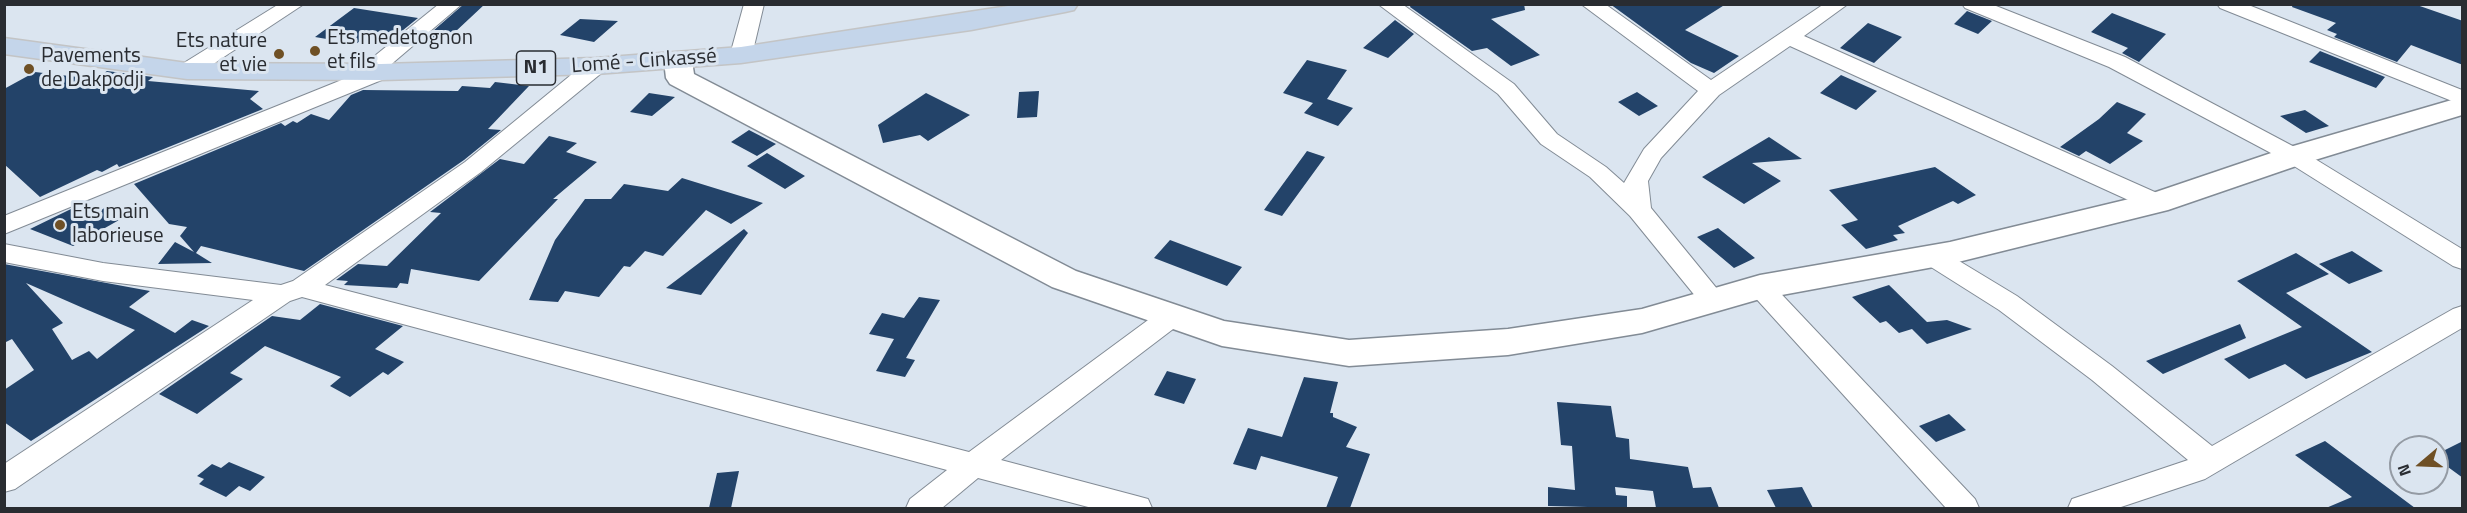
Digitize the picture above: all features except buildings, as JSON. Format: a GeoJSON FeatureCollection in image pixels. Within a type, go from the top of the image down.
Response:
{"type":"FeatureCollection","features":[{"type":"Feature","properties":{"kind":"highway","name":"Lomé - Cinkassé"},"geometry":{"type":"LineString","coordinates":[[4,46],[187,71],[375,72],[596,66],[741,55],[971,22],[1065,4]]}},
{"type":"Feature","properties":{"kind":"street"},"geometry":{"type":"LineString","coordinates":[[187,71],[294,4]]}},
{"type":"Feature","properties":{"kind":"street"},"geometry":{"type":"LineString","coordinates":[[4,226],[375,72],[452,4]]}},
{"type":"Feature","properties":{"kind":"street"},"geometry":{"type":"LineString","coordinates":[[741,55],[754,4]]}},
{"type":"Feature","properties":{"kind":"street"},"geometry":{"type":"LineString","coordinates":[[1388,4],[1506,89],[1549,139],[1598,172],[1639,210],[1714,301]]}},
{"type":"Feature","properties":{"kind":"street"},"geometry":{"type":"LineString","coordinates":[[1592,4],[1711,90]]}},
{"type":"Feature","properties":{"kind":"street"},"geometry":{"type":"LineString","coordinates":[[1639,210],[1636,181],[1652,154],[1711,90],[1838,4]]}},
{"type":"Feature","properties":{"kind":"street"},"geometry":{"type":"LineString","coordinates":[[1972,4],[2117,62],[2294,156],[2463,260]]}},
{"type":"Feature","properties":{"kind":"street"},"geometry":{"type":"LineString","coordinates":[[2227,4],[2463,98]]}},
{"type":"Feature","properties":{"kind":"street"},"geometry":{"type":"LineString","coordinates":[[1790,38],[2157,203]]}},
{"type":"Feature","properties":{"kind":"street"},"geometry":{"type":"LineString","coordinates":[[678,61],[680,78],[1053,273],[1222,333],[1349,353],[1508,342],[1642,321],[1760,287],[1932,256],[2157,203],[2294,156],[2463,106]]}},
{"type":"Feature","properties":{"kind":"street"},"geometry":{"type":"LineString","coordinates":[[4,480],[291,291],[473,167],[596,66]]}},
{"type":"Feature","properties":{"kind":"street"},"geometry":{"type":"LineString","coordinates":[[4,253],[103,272],[291,291],[1137,508]]}},
{"type":"Feature","properties":{"kind":"street"},"geometry":{"type":"LineString","coordinates":[[1932,256],[2008,303],[2211,462]]}},
{"type":"Feature","properties":{"kind":"street"},"geometry":{"type":"LineString","coordinates":[[1760,287],[1964,508]]}},
{"type":"Feature","properties":{"kind":"street"},"geometry":{"type":"LineString","coordinates":[[921,508],[973,465],[1172,316]]}},
{"type":"Feature","properties":{"kind":"street"},"geometry":{"type":"LineString","coordinates":[[2083,508],[2194,471],[2463,316]]}},
{"type":"Feature","properties":{"kind":"place","name":"Ets medetognon et fils"},"geometry":{"type":"Point","coordinates":[315,51]}},
{"type":"Feature","properties":{"kind":"place","name":"Ets nature et vie"},"geometry":{"type":"Point","coordinates":[279,54]}},
{"type":"Feature","properties":{"kind":"place","name":"Pavements de Dakpodji"},"geometry":{"type":"Point","coordinates":[29,69]}},
{"type":"Feature","properties":{"kind":"place","name":"Ets main laborieuse"},"geometry":{"type":"Point","coordinates":[60,225]}}]}
